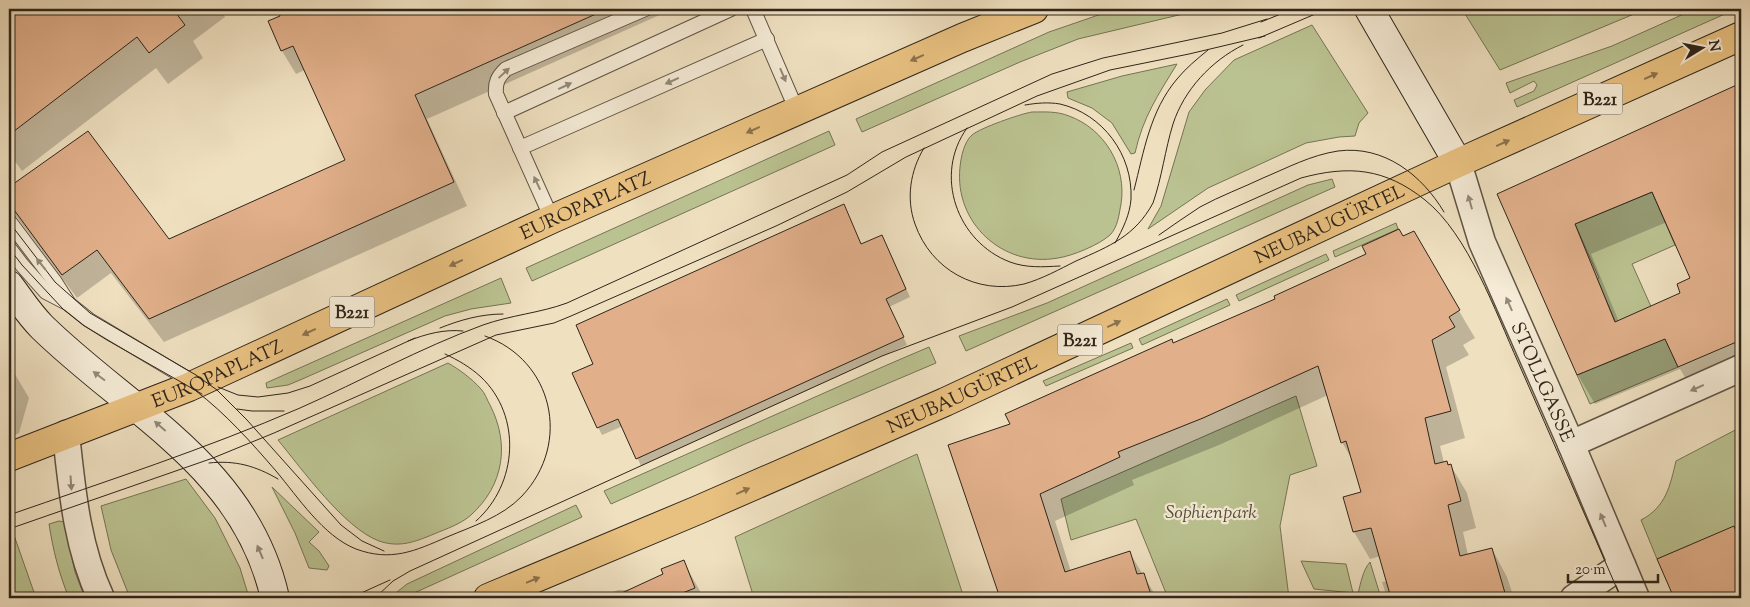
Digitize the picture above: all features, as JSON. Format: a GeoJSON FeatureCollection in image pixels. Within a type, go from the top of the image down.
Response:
{"type":"FeatureCollection","features":[{"type":"Feature","properties":{"kind":"main road","name":"EUROPAPLATZ"},"geometry":{"type":"LineString","coordinates":[[137,406],[196,384],[552,219],[962,38],[1034,9]]}},
{"type":"Feature","properties":{"kind":"main road","name":"NEUBAUGÜRTEL"},"geometry":{"type":"LineString","coordinates":[[488,598],[681,518],[945,402],[1458,163],[1741,36]]}},
{"type":"Feature","properties":{"kind":"main road","name":"B221"},"geometry":{"type":"LineString","coordinates":[[9,457],[137,406]]}},
{"type":"Feature","properties":{"kind":"street"},"geometry":{"type":"LineString","coordinates":[[1369,9],[1458,163]]}},
{"type":"Feature","properties":{"kind":"street","name":"STOLLGASSE"},"geometry":{"type":"LineString","coordinates":[[1458,163],[1482,242],[1636,598]]}},
{"type":"Feature","properties":{"kind":"street"},"geometry":{"type":"LineString","coordinates":[[9,285],[40,325],[83,364],[137,406],[214,479],[246,523],[258,546],[268,570],[275,598]]}},
{"type":"Feature","properties":{"kind":"street"},"geometry":{"type":"LineString","coordinates":[[1571,444],[1741,368]]}},
{"type":"Feature","properties":{"kind":"street"},"geometry":{"type":"LineString","coordinates":[[66,434],[74,506],[86,558],[101,598]]}},
{"type":"Feature","properties":{"kind":"street"},"geometry":{"type":"LineString","coordinates":[[1574,598],[1622,565]]}},
{"type":"Feature","properties":{"kind":"lane"},"geometry":{"type":"LineString","coordinates":[[552,219],[504,113],[496,94],[495,84],[506,69],[646,9]]}},
{"type":"Feature","properties":{"kind":"lane"},"geometry":{"type":"LineString","coordinates":[[504,113],[731,9]]}},
{"type":"Feature","properties":{"kind":"lane"},"geometry":{"type":"LineString","coordinates":[[753,9],[797,110]]}},
{"type":"Feature","properties":{"kind":"lane"},"geometry":{"type":"LineString","coordinates":[[520,148],[767,39]]}},
{"type":"Feature","properties":{"kind":"lane"},"geometry":{"type":"LineString","coordinates":[[9,221],[55,282],[69,304]]}},
{"type":"Feature","properties":{"kind":"lane"},"geometry":{"type":"LineString","coordinates":[[9,248],[46,292],[69,304],[89,320],[196,384]]}},
{"type":"Feature","properties":{"kind":"green space"},"geometry":{"type":"Polygon","coordinates":[[[1116,9],[1204,9],[1078,39],[1020,62],[862,132],[856,119],[1049,32],[1116,9]]]}},
{"type":"Feature","properties":{"kind":"green space"},"geometry":{"type":"Polygon","coordinates":[[[1462,9],[1646,9],[1500,70],[1462,9]]]}},
{"type":"Feature","properties":{"kind":"green space"},"geometry":{"type":"Polygon","coordinates":[[[1695,9],[1736,9],[1517,107],[1514,100],[1534,91],[1537,85],[1534,81],[1510,93],[1506,83],[1612,46],[1695,9]]]}},
{"type":"Feature","properties":{"kind":"green space"},"geometry":{"type":"Polygon","coordinates":[[[1312,25],[1368,113],[1359,123],[1355,136],[1306,143],[1208,188],[1148,229],[1161,206],[1189,112],[1205,90],[1234,60],[1312,25]]]}},
{"type":"Feature","properties":{"kind":"green space"},"geometry":{"type":"Polygon","coordinates":[[[1177,64],[1157,96],[1147,117],[1135,153],[1131,154],[1112,123],[1092,108],[1068,98],[1067,92],[1122,76],[1177,64]]]}},
{"type":"Feature","properties":{"kind":"green space"},"geometry":{"type":"Polygon","coordinates":[[[1032,112],[1064,114],[1082,122],[1093,130],[1111,151],[1117,163],[1120,176],[1121,204],[1118,220],[1113,232],[1092,246],[1064,257],[1038,259],[1019,256],[1001,248],[986,237],[974,223],[965,206],[960,187],[962,154],[972,135],[1019,115],[1032,112]]]}},
{"type":"Feature","properties":{"kind":"green space"},"geometry":{"type":"Polygon","coordinates":[[[829,131],[835,145],[532,281],[526,268],[829,131]]]}},
{"type":"Feature","properties":{"kind":"green space"},"geometry":{"type":"Polygon","coordinates":[[[1332,179],[1335,187],[966,351],[959,336],[1047,303],[1308,185],[1332,179]]]}},
{"type":"Feature","properties":{"kind":"green space"},"geometry":{"type":"Polygon","coordinates":[[[1652,192],[1675,245],[1632,264],[1678,367],[1590,404],[1577,375],[1629,354],[1575,224],[1652,192]]]}},
{"type":"Feature","properties":{"kind":"green space"},"geometry":{"type":"Polygon","coordinates":[[[1396,223],[1398,229],[1335,257],[1333,251],[1396,223]]]}},
{"type":"Feature","properties":{"kind":"green space"},"geometry":{"type":"Polygon","coordinates":[[[1326,254],[1329,260],[1239,301],[1236,295],[1326,254]]]}},
{"type":"Feature","properties":{"kind":"green space"},"geometry":{"type":"Polygon","coordinates":[[[501,278],[511,303],[471,309],[445,316],[288,385],[267,388],[266,383],[501,278]]]}},
{"type":"Feature","properties":{"kind":"green space"},"geometry":{"type":"Polygon","coordinates":[[[1227,299],[1230,305],[1142,345],[1139,339],[1227,299]]]}},
{"type":"Feature","properties":{"kind":"green space"},"geometry":{"type":"Polygon","coordinates":[[[1131,343],[1133,348],[1046,386],[1043,381],[1131,343]]]}},
{"type":"Feature","properties":{"kind":"green space"},"geometry":{"type":"Polygon","coordinates":[[[929,347],[936,363],[745,444],[611,504],[604,491],[887,365],[929,347]]]}},
{"type":"Feature","properties":{"kind":"green space"},"geometry":{"type":"Polygon","coordinates":[[[448,363],[473,381],[482,391],[490,405],[500,434],[501,449],[497,477],[491,491],[482,503],[471,515],[458,524],[414,542],[393,544],[379,541],[352,524],[338,511],[278,440],[448,363]]]}},
{"type":"Feature","properties":{"kind":"green space","name":"Sophienpark"},"geometry":{"type":"Polygon","coordinates":[[[1296,396],[1317,466],[1290,475],[1280,526],[1289,598],[1168,598],[1136,519],[1071,540],[1061,499],[1296,396]]]}},
{"type":"Feature","properties":{"kind":"green space"},"geometry":{"type":"Polygon","coordinates":[[[1741,427],[1741,544],[1734,527],[1657,559],[1641,520],[1656,509],[1666,495],[1676,461],[1741,427]]]}},
{"type":"Feature","properties":{"kind":"green space"},"geometry":{"type":"Polygon","coordinates":[[[917,454],[964,598],[754,598],[735,537],[917,454]]]}},
{"type":"Feature","properties":{"kind":"green space"},"geometry":{"type":"Polygon","coordinates":[[[186,479],[215,518],[240,568],[248,594],[237,598],[130,598],[111,550],[101,506],[186,479]]]}},
{"type":"Feature","properties":{"kind":"green space"},"geometry":{"type":"Polygon","coordinates":[[[272,487],[319,532],[309,542],[319,551],[329,566],[327,570],[309,568],[295,533],[272,487]]]}},
{"type":"Feature","properties":{"kind":"green space"},"geometry":{"type":"Polygon","coordinates":[[[576,505],[582,517],[403,598],[393,598],[392,596],[407,584],[576,505]]]}},
{"type":"Feature","properties":{"kind":"green space"},"geometry":{"type":"Polygon","coordinates":[[[9,521],[36,598],[9,598],[9,521]]]}},
{"type":"Feature","properties":{"kind":"green space"},"geometry":{"type":"Polygon","coordinates":[[[59,521],[64,522],[75,572],[85,598],[69,598],[62,580],[54,553],[49,524],[59,521]]]}},
{"type":"Feature","properties":{"kind":"green space"},"geometry":{"type":"Polygon","coordinates":[[[1301,561],[1346,564],[1353,593],[1314,589],[1301,561]]]}},
{"type":"Feature","properties":{"kind":"green space"},"geometry":{"type":"Polygon","coordinates":[[[1370,562],[1381,598],[1357,598],[1363,574],[1370,562]]]}},
{"type":"Feature","properties":{"kind":"building"},"geometry":{"type":"Polygon","coordinates":[[[9,9],[173,9],[185,25],[149,53],[137,37],[9,135],[9,9]]]}},
{"type":"Feature","properties":{"kind":"building"},"geometry":{"type":"Polygon","coordinates":[[[277,9],[607,9],[415,95],[454,182],[149,319],[97,250],[62,275],[9,203],[9,187],[88,131],[169,239],[345,160],[293,46],[281,51],[268,21],[280,16],[277,9]]]}},
{"type":"Feature","properties":{"kind":"building"},"geometry":{"type":"Polygon","coordinates":[[[1741,83],[1741,340],[1678,367],[1665,339],[1577,375],[1497,194],[1741,83]],[[1652,192],[1575,224],[1615,322],[1680,293],[1677,284],[1690,278],[1652,192]]]}},
{"type":"Feature","properties":{"kind":"building"},"geometry":{"type":"Polygon","coordinates":[[[844,204],[861,244],[882,235],[906,289],[886,299],[904,337],[636,459],[618,419],[597,428],[572,373],[593,364],[576,325],[844,204]]]}},
{"type":"Feature","properties":{"kind":"building"},"geometry":{"type":"Polygon","coordinates":[[[1399,229],[1403,236],[1414,231],[1460,310],[1449,317],[1455,327],[1432,340],[1451,411],[1425,418],[1435,464],[1447,461],[1448,465],[1451,464],[1461,501],[1448,505],[1460,556],[1492,548],[1505,593],[1489,598],[1391,598],[1371,528],[1353,532],[1343,497],[1361,492],[1346,441],[1341,443],[1318,366],[1203,418],[1118,452],[1120,457],[1040,494],[1065,572],[1130,551],[1137,574],[1144,573],[1152,598],[1000,598],[948,445],[1010,424],[1005,414],[1172,339],[1173,343],[1275,299],[1274,296],[1366,254],[1362,246],[1399,229]]]}},
{"type":"Feature","properties":{"kind":"building"},"geometry":{"type":"Polygon","coordinates":[[[1734,526],[1741,544],[1741,598],[1674,598],[1657,559],[1734,526]]]}},
{"type":"Feature","properties":{"kind":"building"},"geometry":{"type":"Polygon","coordinates":[[[684,560],[695,588],[670,598],[611,598],[663,574],[661,569],[684,560]]]}},
{"type":"Feature","properties":{"kind":"tram line"},"geometry":{"type":"LineString","coordinates":[[1261,22],[1293,9]]}},
{"type":"Feature","properties":{"kind":"tram line"},"geometry":{"type":"LineString","coordinates":[[1259,38],[1327,9]]}},
{"type":"Feature","properties":{"kind":"tram line"},"geometry":{"type":"LineString","coordinates":[[9,515],[156,464],[264,423],[323,398],[436,344],[483,325],[567,303],[847,175],[882,152],[1052,74],[1103,58],[1222,33],[1267,19]]}},
{"type":"Feature","properties":{"kind":"tram line"},"geometry":{"type":"LineString","coordinates":[[9,529],[213,458],[496,335],[554,323],[571,316],[776,226],[847,192],[906,157],[1037,96],[1110,70],[1265,36]]}},
{"type":"Feature","properties":{"kind":"tram line"},"geometry":{"type":"LineString","coordinates":[[924,148],[915,166],[910,195],[915,224],[922,240],[932,254],[944,266],[973,282],[989,286],[1006,286],[1031,282],[1111,245],[1138,224],[1153,203],[1173,124],[1184,100],[1210,68],[1220,59],[1243,45]]}},
{"type":"Feature","properties":{"kind":"tram line"},"geometry":{"type":"LineString","coordinates":[[1134,190],[1149,132],[1160,104],[1180,75],[1208,50]]}},
{"type":"Feature","properties":{"kind":"tram line"},"geometry":{"type":"LineString","coordinates":[[1025,105],[1056,103],[1075,109],[1090,117],[1102,127],[1121,152],[1127,167],[1131,199],[1126,221],[1115,243]]}},
{"type":"Feature","properties":{"kind":"tram line"},"geometry":{"type":"LineString","coordinates":[[967,128],[957,146],[952,166],[952,186],[956,205],[964,223],[976,239],[992,252],[1010,262],[1040,267],[1060,266]]}},
{"type":"Feature","properties":{"kind":"tram line"},"geometry":{"type":"LineString","coordinates":[[1159,235],[1215,199],[1299,162],[1338,151],[1355,150],[1371,153],[1400,165],[1425,186],[1444,212]]}},
{"type":"Feature","properties":{"kind":"tram line"},"geometry":{"type":"LineString","coordinates":[[375,598],[393,581],[410,571],[882,356],[1012,307],[1301,178],[1335,171],[1366,172],[1396,181],[1425,200],[1455,233],[1468,253],[1490,298],[1621,598]]}},
{"type":"Feature","properties":{"kind":"tram line"},"geometry":{"type":"LineString","coordinates":[[9,222],[55,282],[90,313],[196,375],[217,390],[247,420],[341,525],[362,541],[384,551]]}},
{"type":"Feature","properties":{"kind":"tram line"},"geometry":{"type":"LineString","coordinates":[[9,248],[22,265],[63,309],[83,325],[202,394]]}},
{"type":"Feature","properties":{"kind":"tram line"},"geometry":{"type":"LineString","coordinates":[[440,328],[471,318],[503,314]]}},
{"type":"Feature","properties":{"kind":"tram line"},"geometry":{"type":"LineString","coordinates":[[408,341],[435,333],[463,331]]}},
{"type":"Feature","properties":{"kind":"tram line"},"geometry":{"type":"LineString","coordinates":[[196,391],[238,429],[312,515],[333,535],[344,543],[369,553],[380,555],[403,553],[424,547],[477,525],[506,510],[522,496],[538,475],[547,452],[550,428],[548,405],[540,383],[526,364],[508,348],[485,336]]}},
{"type":"Feature","properties":{"kind":"tram line"},"geometry":{"type":"LineString","coordinates":[[218,387],[238,395],[258,397],[288,393],[310,386],[415,338]]}},
{"type":"Feature","properties":{"kind":"tram line"},"geometry":{"type":"LineString","coordinates":[[445,354],[464,364],[481,377],[494,393],[503,411],[509,430],[510,450],[507,469],[500,488],[490,506],[476,521]]}},
{"type":"Feature","properties":{"kind":"tram line"},"geometry":{"type":"LineString","coordinates":[[237,409],[284,411]]}},
{"type":"Feature","properties":{"kind":"tram line"},"geometry":{"type":"LineString","coordinates":[[209,463],[228,462],[245,465],[278,479]]}},
{"type":"Feature","properties":{"kind":"tram line"},"geometry":{"type":"LineString","coordinates":[[350,598],[390,580]]}}]}
